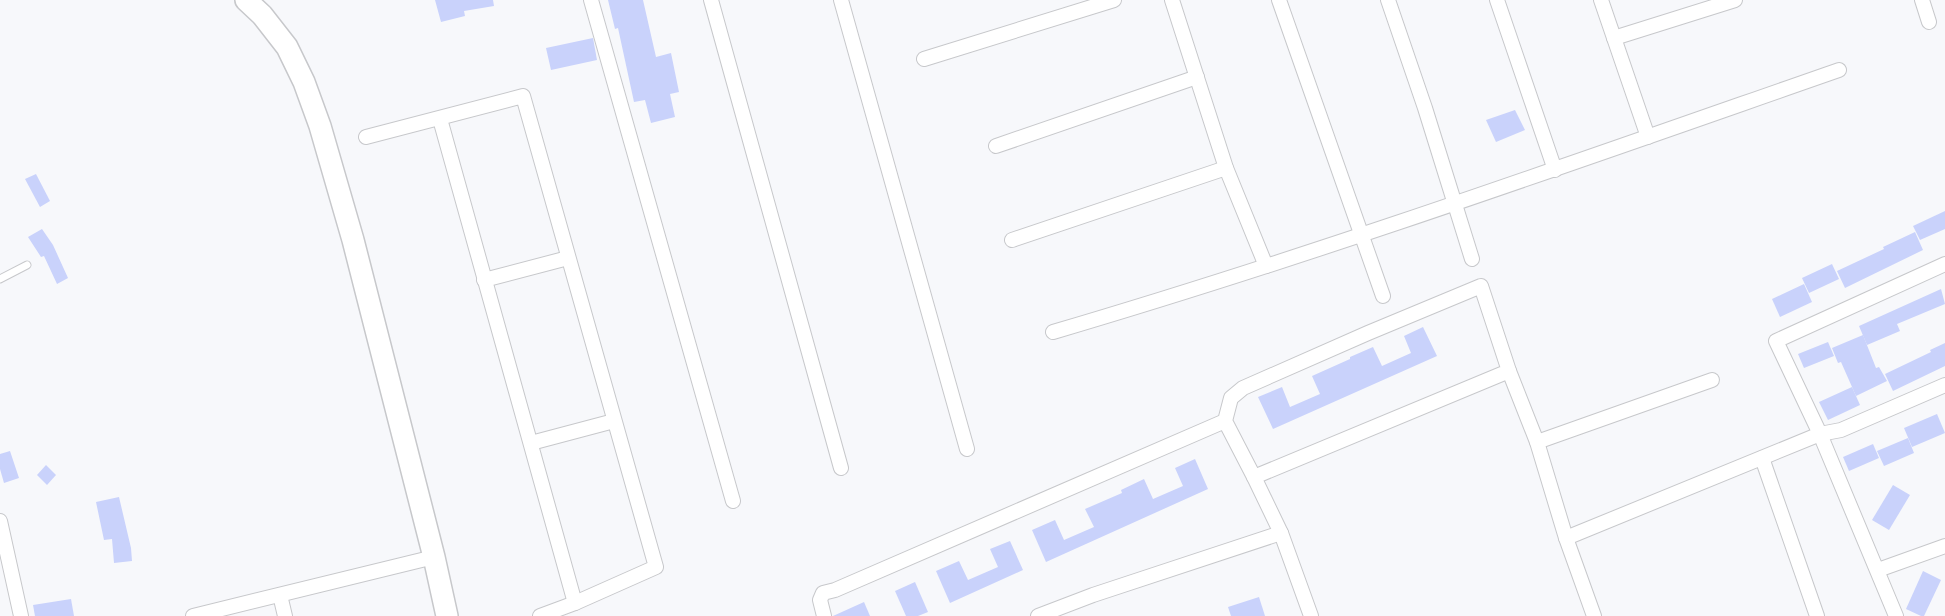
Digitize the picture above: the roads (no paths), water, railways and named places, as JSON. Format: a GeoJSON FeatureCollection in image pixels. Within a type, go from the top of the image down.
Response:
{"type":"FeatureCollection","features":[{"type":"Feature","properties":{"kind":"main road"},"geometry":{"type":"LineString","coordinates":[[246,0],[262,15],[287,47],[304,82],[320,126],[353,240],[434,557],[447,616]]}},
{"type":"Feature","properties":{"kind":"street"},"geometry":{"type":"LineString","coordinates":[[591,0],[733,501]]}},
{"type":"Feature","properties":{"kind":"street"},"geometry":{"type":"LineString","coordinates":[[711,0],[841,468]]}},
{"type":"Feature","properties":{"kind":"street"},"geometry":{"type":"LineString","coordinates":[[841,0],[967,449]]}},
{"type":"Feature","properties":{"kind":"street"},"geometry":{"type":"LineString","coordinates":[[924,59],[1114,0]]}},
{"type":"Feature","properties":{"kind":"street"},"geometry":{"type":"LineString","coordinates":[[1172,0],[1226,168],[1266,266]]}},
{"type":"Feature","properties":{"kind":"street"},"geometry":{"type":"LineString","coordinates":[[1279,0],[1383,296]]}},
{"type":"Feature","properties":{"kind":"street"},"geometry":{"type":"LineString","coordinates":[[1388,0],[1425,108],[1472,259]]}},
{"type":"Feature","properties":{"kind":"street"},"geometry":{"type":"LineString","coordinates":[[1497,0],[1555,170]]}},
{"type":"Feature","properties":{"kind":"street"},"geometry":{"type":"LineString","coordinates":[[1601,0],[1648,137]]}},
{"type":"Feature","properties":{"kind":"street"},"geometry":{"type":"LineString","coordinates":[[1614,38],[1735,0]]}},
{"type":"Feature","properties":{"kind":"street"},"geometry":{"type":"LineString","coordinates":[[1922,0],[1928,22]]}},
{"type":"Feature","properties":{"kind":"street"},"geometry":{"type":"LineString","coordinates":[[1053,332],[1362,236],[1839,70]]}},
{"type":"Feature","properties":{"kind":"street"},"geometry":{"type":"LineString","coordinates":[[996,146],[1197,77]]}},
{"type":"Feature","properties":{"kind":"street"},"geometry":{"type":"LineString","coordinates":[[366,136],[440,119],[523,96],[656,567],[575,603],[540,616]]}},
{"type":"Feature","properties":{"kind":"street"},"geometry":{"type":"LineString","coordinates":[[440,119],[575,603]]}},
{"type":"Feature","properties":{"kind":"street"},"geometry":{"type":"LineString","coordinates":[[1012,240],[1226,168]]}},
{"type":"Feature","properties":{"kind":"street"},"geometry":{"type":"LineString","coordinates":[[484,280],[568,258]]}},
{"type":"Feature","properties":{"kind":"street"},"geometry":{"type":"LineString","coordinates":[[1896,616],[1820,434],[1776,341],[1945,264]]}},
{"type":"Feature","properties":{"kind":"street"},"geometry":{"type":"LineString","coordinates":[[1311,616],[1281,533],[1225,420],[1231,398],[1243,388],[1368,333],[1482,286],[1509,371],[1537,442],[1566,538],[1594,616]]}},
{"type":"Feature","properties":{"kind":"street"},"geometry":{"type":"LineString","coordinates":[[1254,477],[1509,371]]}},
{"type":"Feature","properties":{"kind":"street"},"geometry":{"type":"LineString","coordinates":[[1537,442],[1712,380]]}},
{"type":"Feature","properties":{"kind":"street"},"geometry":{"type":"LineString","coordinates":[[1566,538],[1820,434],[1841,430],[1945,385]]}},
{"type":"Feature","properties":{"kind":"street"},"geometry":{"type":"LineString","coordinates":[[824,616],[820,600],[823,593],[835,590],[1225,420]]}},
{"type":"Feature","properties":{"kind":"street"},"geometry":{"type":"LineString","coordinates":[[531,443],[614,421]]}},
{"type":"Feature","properties":{"kind":"street"},"geometry":{"type":"LineString","coordinates":[[1762,458],[1817,616]]}},
{"type":"Feature","properties":{"kind":"street"},"geometry":{"type":"LineString","coordinates":[[0,521],[21,616]]}},
{"type":"Feature","properties":{"kind":"street"},"geometry":{"type":"LineString","coordinates":[[1042,615],[1093,595],[1281,533]]}},
{"type":"Feature","properties":{"kind":"street"},"geometry":{"type":"LineString","coordinates":[[1878,570],[1945,546]]}},
{"type":"Feature","properties":{"kind":"street"},"geometry":{"type":"LineString","coordinates":[[193,616],[434,557]]}},
{"type":"Feature","properties":{"kind":"street"},"geometry":{"type":"LineString","coordinates":[[280,595],[286,616]]}},
{"type":"Feature","properties":{"kind":"lane"},"geometry":{"type":"LineString","coordinates":[[0,279],[27,266]]}}]}
